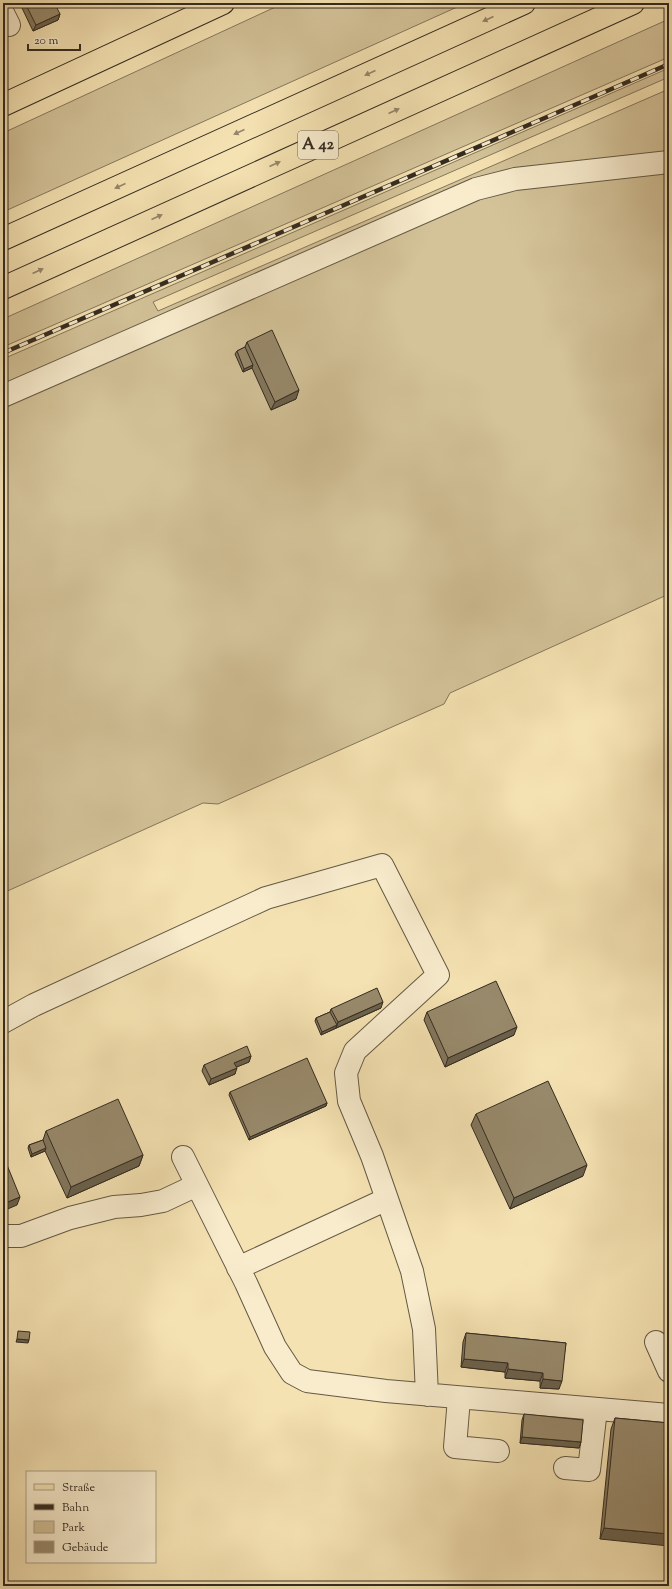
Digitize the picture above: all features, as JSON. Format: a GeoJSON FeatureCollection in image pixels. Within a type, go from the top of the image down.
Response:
{"type":"FeatureCollection","features":[{"type":"Feature","properties":{"kind":"main road"},"geometry":{"type":"LineString","coordinates":[[3,105],[223,3]]}},
{"type":"Feature","properties":{"kind":"main road","name":"A 42"},"geometry":{"type":"LineString","coordinates":[[3,239],[524,3]]}},
{"type":"Feature","properties":{"kind":"main road","name":"A 42"},"geometry":{"type":"LineString","coordinates":[[3,288],[634,3]]}},
{"type":"Feature","properties":{"kind":"lane"},"geometry":{"type":"LineString","coordinates":[[3,396],[476,189],[515,179],[669,162]]}},
{"type":"Feature","properties":{"kind":"lane"},"geometry":{"type":"LineString","coordinates":[[3,1022],[34,1005],[266,898],[382,864],[438,975],[355,1050],[346,1073],[349,1101],[372,1156],[412,1270],[424,1329],[427,1395]]}},
{"type":"Feature","properties":{"kind":"lane"},"geometry":{"type":"LineString","coordinates":[[184,1157],[275,1347],[292,1373],[306,1381],[427,1395],[669,1416]]}},
{"type":"Feature","properties":{"kind":"lane"},"geometry":{"type":"LineString","coordinates":[[3,1236],[21,1236],[70,1218],[114,1207],[141,1205],[163,1201],[197,1185]]}},
{"type":"Feature","properties":{"kind":"lane"},"geometry":{"type":"LineString","coordinates":[[238,1268],[387,1199]]}},
{"type":"Feature","properties":{"kind":"lane"},"geometry":{"type":"LineString","coordinates":[[656,1342],[669,1371]]}},
{"type":"Feature","properties":{"kind":"lane"},"geometry":{"type":"LineString","coordinates":[[459,1398],[455,1447],[498,1451]]}},
{"type":"Feature","properties":{"kind":"lane"},"geometry":{"type":"LineString","coordinates":[[565,1468],[589,1470],[596,1409]]}},
{"type":"Feature","properties":{"kind":"green space"},"geometry":{"type":"Polygon","coordinates":[[[284,3],[466,3],[3,212],[3,133],[284,3]]]}},
{"type":"Feature","properties":{"kind":"green space"},"geometry":{"type":"Polygon","coordinates":[[[669,19],[669,57],[3,347],[3,319],[669,19]]]}},
{"type":"Feature","properties":{"kind":"green space"},"geometry":{"type":"Polygon","coordinates":[[[669,68],[669,77],[153,302],[158,311],[669,89],[669,594],[450,693],[444,704],[218,804],[203,803],[3,893],[3,359],[669,68]]]}},
{"type":"Feature","properties":{"kind":"building"},"geometry":{"type":"Polygon","coordinates":[[[25,3],[50,3],[52,8],[56,6],[60,14],[36,25],[25,3]]]}},
{"type":"Feature","properties":{"kind":"building"},"geometry":{"type":"Polygon","coordinates":[[[272,330],[299,390],[275,402],[247,342],[272,330]]]}},
{"type":"Feature","properties":{"kind":"building"},"geometry":{"type":"Polygon","coordinates":[[[245,347],[253,365],[244,369],[237,351],[245,347]]]}},
{"type":"Feature","properties":{"kind":"building"},"geometry":{"type":"Polygon","coordinates":[[[496,981],[517,1027],[448,1058],[427,1012],[496,981]]]}},
{"type":"Feature","properties":{"kind":"building"},"geometry":{"type":"Polygon","coordinates":[[[377,988],[383,1002],[338,1022],[331,1009],[377,988]]]}},
{"type":"Feature","properties":{"kind":"building"},"geometry":{"type":"Polygon","coordinates":[[[330,1012],[337,1025],[322,1032],[316,1018],[330,1012]]]}},
{"type":"Feature","properties":{"kind":"building"},"geometry":{"type":"Polygon","coordinates":[[[247,1046],[251,1056],[234,1063],[237,1068],[211,1079],[204,1065],[247,1046]]]}},
{"type":"Feature","properties":{"kind":"building"},"geometry":{"type":"Polygon","coordinates":[[[307,1058],[327,1103],[250,1137],[230,1092],[307,1058]]]}},
{"type":"Feature","properties":{"kind":"building"},"geometry":{"type":"Polygon","coordinates":[[[548,1081],[587,1165],[514,1198],[476,1114],[548,1081]]]}},
{"type":"Feature","properties":{"kind":"building"},"geometry":{"type":"Polygon","coordinates":[[[118,1099],[143,1155],[71,1187],[46,1131],[118,1099]]]}},
{"type":"Feature","properties":{"kind":"building"},"geometry":{"type":"Polygon","coordinates":[[[43,1140],[46,1148],[32,1154],[29,1145],[43,1140]]]}},
{"type":"Feature","properties":{"kind":"building"},"geometry":{"type":"Polygon","coordinates":[[[5,1160],[20,1197],[3,1204],[3,1161],[5,1160]]]}},
{"type":"Feature","properties":{"kind":"building"},"geometry":{"type":"Polygon","coordinates":[[[18,1331],[30,1332],[29,1340],[17,1339],[18,1331]]]}},
{"type":"Feature","properties":{"kind":"building"},"geometry":{"type":"Polygon","coordinates":[[[466,1333],[566,1343],[562,1381],[543,1379],[543,1373],[508,1369],[508,1363],[464,1359],[466,1333]]]}},
{"type":"Feature","properties":{"kind":"building"},"geometry":{"type":"Polygon","coordinates":[[[524,1414],[583,1420],[581,1442],[522,1437],[524,1414]]]}},
{"type":"Feature","properties":{"kind":"building"},"geometry":{"type":"Polygon","coordinates":[[[615,1418],[669,1423],[669,1534],[604,1528],[615,1418]]]}},
{"type":"Feature","properties":{"kind":"railway"},"geometry":{"type":"LineString","coordinates":[[3,353],[669,64]]}}]}
